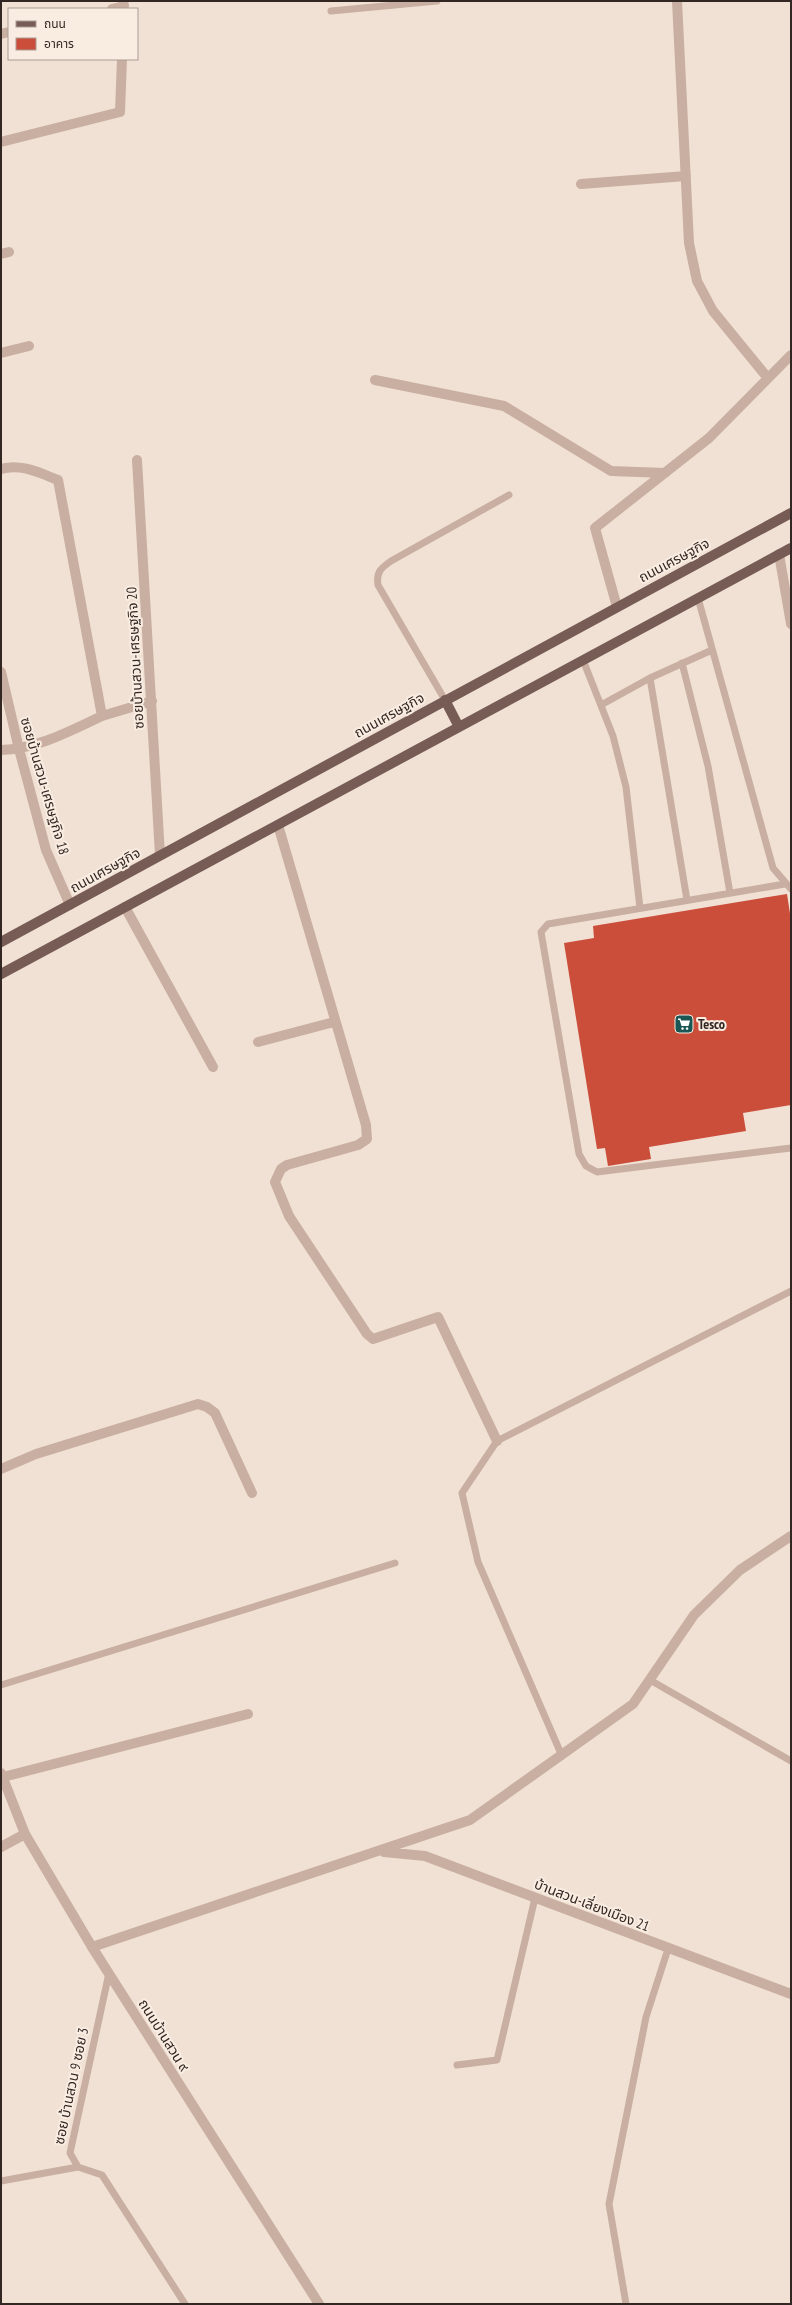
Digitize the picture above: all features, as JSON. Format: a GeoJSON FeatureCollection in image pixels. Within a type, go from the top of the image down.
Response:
{"type":"FeatureCollection","features":[{"type":"Feature","properties":{"kind":"main road","name":"ถนนเศรษฐกิจ"},"geometry":{"type":"LineString","coordinates":[[1,942],[791,513]]}},
{"type":"Feature","properties":{"kind":"main road"},"geometry":{"type":"LineString","coordinates":[[1,974],[791,548]]}},
{"type":"Feature","properties":{"kind":"main road"},"geometry":{"type":"LineString","coordinates":[[445,700],[459,727]]}},
{"type":"Feature","properties":{"kind":"street"},"geometry":{"type":"LineString","coordinates":[[677,1],[689,243],[697,281],[713,311],[767,377]]}},
{"type":"Feature","properties":{"kind":"street"},"geometry":{"type":"LineString","coordinates":[[1,142],[120,112],[122,60]]}},
{"type":"Feature","properties":{"kind":"street"},"geometry":{"type":"LineString","coordinates":[[581,184],[686,176]]}},
{"type":"Feature","properties":{"kind":"street"},"geometry":{"type":"LineString","coordinates":[[1,353],[29,346]]}},
{"type":"Feature","properties":{"kind":"street"},"geometry":{"type":"LineString","coordinates":[[617,607],[595,528],[709,438],[767,377],[791,355]]}},
{"type":"Feature","properties":{"kind":"street"},"geometry":{"type":"LineString","coordinates":[[375,380],[504,406],[611,471],[665,473]]}},
{"type":"Feature","properties":{"kind":"street","name":"ซอยบ้านสวน-เศรษฐกิจ 20"},"geometry":{"type":"LineString","coordinates":[[137,460],[160,855]]}},
{"type":"Feature","properties":{"kind":"street"},"geometry":{"type":"LineString","coordinates":[[1,469],[11,466],[32,470],[58,480],[102,716]]}},
{"type":"Feature","properties":{"kind":"street"},"geometry":{"type":"LineString","coordinates":[[779,554],[791,624]]}},
{"type":"Feature","properties":{"kind":"street","name":"ซอยบ้านสวน-เศรษฐกิจ 18"},"geometry":{"type":"LineString","coordinates":[[1,672],[19,749],[46,850],[70,905]]}},
{"type":"Feature","properties":{"kind":"street"},"geometry":{"type":"LineString","coordinates":[[1,750],[19,749],[58,736],[102,716],[152,701]]}},
{"type":"Feature","properties":{"kind":"street"},"geometry":{"type":"LineString","coordinates":[[278,825],[334,1022],[366,1125],[367,1139],[358,1145],[287,1165],[281,1169],[275,1182],[289,1216],[367,1334],[373,1339],[438,1318],[497,1441]]}},
{"type":"Feature","properties":{"kind":"street"},"geometry":{"type":"LineString","coordinates":[[125,907],[213,1067]]}},
{"type":"Feature","properties":{"kind":"street"},"geometry":{"type":"LineString","coordinates":[[258,1042],[334,1022]]}},
{"type":"Feature","properties":{"kind":"street"},"geometry":{"type":"LineString","coordinates":[[1,1469],[36,1454],[198,1404],[207,1407],[215,1413],[252,1493]]}},
{"type":"Feature","properties":{"kind":"street"},"geometry":{"type":"LineString","coordinates":[[92,1946],[382,1852],[470,1820],[633,1704],[694,1615],[740,1570],[791,1536]]}},
{"type":"Feature","properties":{"kind":"street"},"geometry":{"type":"LineString","coordinates":[[2,1775],[248,1714]]}},
{"type":"Feature","properties":{"kind":"street","name":"ถนนบ้านสวน ๙"},"geometry":{"type":"LineString","coordinates":[[2,1775],[25,1834],[92,1946],[319,2304]]}},
{"type":"Feature","properties":{"kind":"street"},"geometry":{"type":"LineString","coordinates":[[1,1847],[25,1834]]}},
{"type":"Feature","properties":{"kind":"street","name":"บ้านสวน-เลี่ยงเมือง 21"},"geometry":{"type":"LineString","coordinates":[[382,1852],[425,1856],[668,1949],[791,1994]]}},
{"type":"Feature","properties":{"kind":"lane"},"geometry":{"type":"LineString","coordinates":[[331,11],[437,1]]}},
{"type":"Feature","properties":{"kind":"lane"},"geometry":{"type":"LineString","coordinates":[[445,700],[378,585],[376,576],[380,569],[391,561],[509,495]]}},
{"type":"Feature","properties":{"kind":"lane"},"geometry":{"type":"LineString","coordinates":[[698,598],[773,868],[785,884],[791,889]]}},
{"type":"Feature","properties":{"kind":"lane"},"geometry":{"type":"LineString","coordinates":[[601,705],[650,678],[712,650]]}},
{"type":"Feature","properties":{"kind":"lane"},"geometry":{"type":"LineString","coordinates":[[582,660],[614,736],[626,787],[640,908]]}},
{"type":"Feature","properties":{"kind":"lane"},"geometry":{"type":"LineString","coordinates":[[682,663],[708,766],[730,893]]}},
{"type":"Feature","properties":{"kind":"lane"},"geometry":{"type":"LineString","coordinates":[[650,678],[687,900]]}},
{"type":"Feature","properties":{"kind":"lane"},"geometry":{"type":"LineString","coordinates":[[785,884],[548,924],[541,932],[579,1154],[586,1166],[597,1172],[791,1148]]}},
{"type":"Feature","properties":{"kind":"lane"},"geometry":{"type":"LineString","coordinates":[[562,1756],[478,1562],[462,1493],[497,1441],[791,1291]]}},
{"type":"Feature","properties":{"kind":"lane"},"geometry":{"type":"LineString","coordinates":[[1,1685],[395,1563]]}},
{"type":"Feature","properties":{"kind":"lane"},"geometry":{"type":"LineString","coordinates":[[650,1680],[791,1761]]}},
{"type":"Feature","properties":{"kind":"lane"},"geometry":{"type":"LineString","coordinates":[[457,2065],[497,2060],[535,1898]]}},
{"type":"Feature","properties":{"kind":"lane"},"geometry":{"type":"LineString","coordinates":[[626,2304],[610,2204],[646,2018],[668,1949]]}},
{"type":"Feature","properties":{"kind":"lane","name":"ซอย บ้านสวน 9 ซอย 3"},"geometry":{"type":"LineString","coordinates":[[78,2167],[70,2153],[109,1973]]}},
{"type":"Feature","properties":{"kind":"lane"},"geometry":{"type":"LineString","coordinates":[[1,2181],[78,2167],[102,2175],[185,2304]]}},
{"type":"Feature","properties":{"kind":"building","name":"Tesco"},"geometry":{"type":"Polygon","coordinates":[[[787,894],[791,920],[791,1105],[743,1113],[746,1131],[649,1147],[651,1159],[608,1166],[605,1148],[597,1149],[564,943],[594,938],[593,926],[787,894]]]}},
{"type":"Feature","properties":{"kind":"place","name":"Tesco"},"geometry":{"type":"Point","coordinates":[684,1024]}}]}
